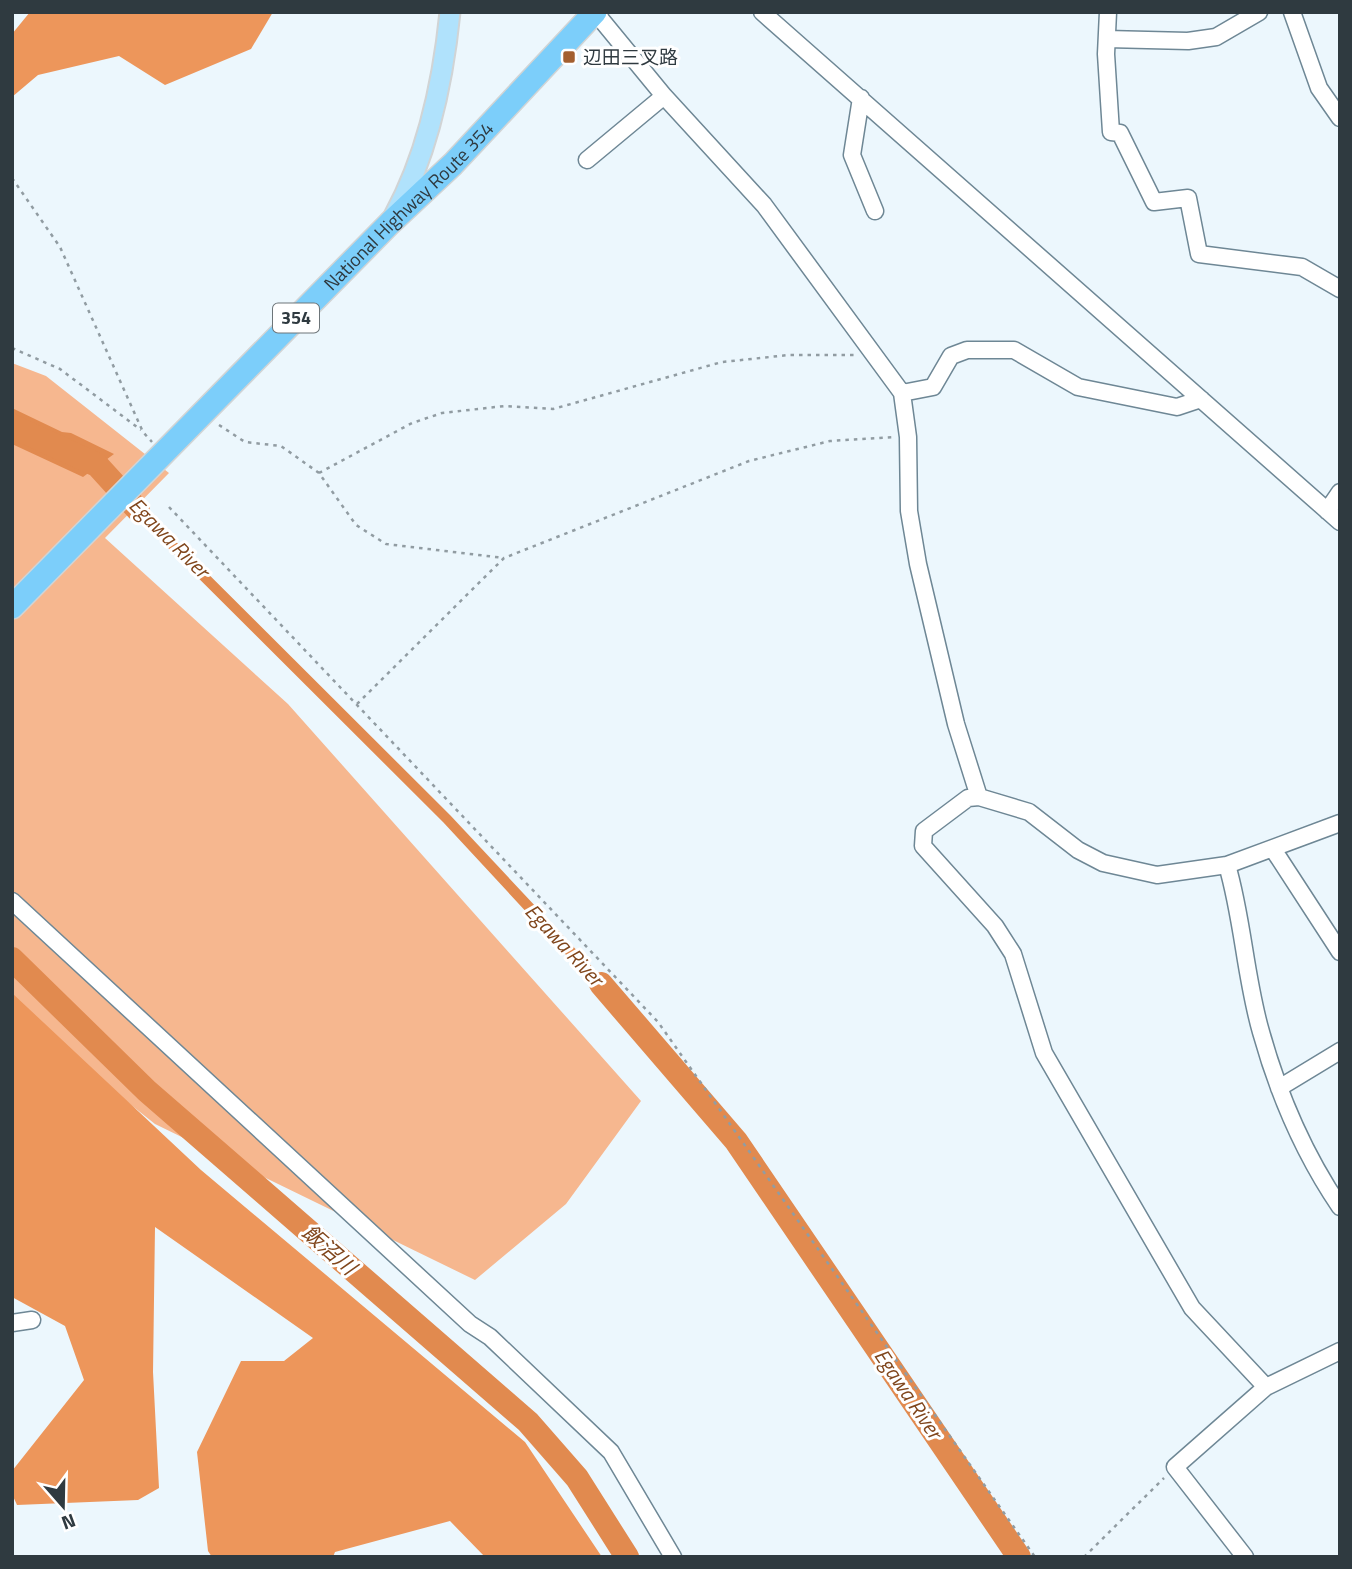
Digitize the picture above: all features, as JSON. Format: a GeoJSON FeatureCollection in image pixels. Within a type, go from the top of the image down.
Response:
{"type":"FeatureCollection","features":[{"type":"Feature","properties":{"kind":"highway","name":"National Highway Route 354"},"geometry":{"type":"LineString","coordinates":[[12,607],[390,223],[461,155],[595,12]]}},
{"type":"Feature","properties":{"kind":"main road"},"geometry":{"type":"LineString","coordinates":[[390,223],[421,159],[439,88],[450,12]]}},
{"type":"Feature","properties":{"kind":"street"},"geometry":{"type":"LineString","coordinates":[[595,12],[664,96],[764,205],[902,393],[908,437],[909,511],[918,564],[956,724],[979,797]]}},
{"type":"Feature","properties":{"kind":"street"},"geometry":{"type":"LineString","coordinates":[[762,12],[1340,522]]}},
{"type":"Feature","properties":{"kind":"street"},"geometry":{"type":"LineString","coordinates":[[1108,12],[1111,132],[1120,133],[1154,202],[1188,198],[1199,254],[1302,267],[1340,289]]}},
{"type":"Feature","properties":{"kind":"street"},"geometry":{"type":"LineString","coordinates":[[1107,38],[1188,41],[1216,37],[1259,12]]}},
{"type":"Feature","properties":{"kind":"street"},"geometry":{"type":"LineString","coordinates":[[1292,12],[1319,88],[1336,111]]}},
{"type":"Feature","properties":{"kind":"street"},"geometry":{"type":"LineString","coordinates":[[587,160],[664,96]]}},
{"type":"Feature","properties":{"kind":"street"},"geometry":{"type":"LineString","coordinates":[[861,99],[852,155],[875,211]]}},
{"type":"Feature","properties":{"kind":"street"},"geometry":{"type":"LineString","coordinates":[[902,393],[933,387],[951,356],[967,350],[1014,350],[1078,387],[1177,407],[1201,400]]}},
{"type":"Feature","properties":{"kind":"street"},"geometry":{"type":"LineString","coordinates":[[1327,511],[1340,492]]}},
{"type":"Feature","properties":{"kind":"street"},"geometry":{"type":"LineString","coordinates":[[1266,1387],[1208,1328],[1186,1299],[1044,1053],[1013,954],[995,926],[923,846],[924,831],[968,798],[979,797],[1029,812],[1078,850],[1125,870],[1157,875],[1227,865],[1340,824]]}},
{"type":"Feature","properties":{"kind":"street"},"geometry":{"type":"LineString","coordinates":[[1273,849],[1340,952]]}},
{"type":"Feature","properties":{"kind":"street"},"geometry":{"type":"LineString","coordinates":[[1227,865],[1238,901],[1260,1030],[1279,1088],[1300,1137],[1340,1207]]}},
{"type":"Feature","properties":{"kind":"street"},"geometry":{"type":"LineString","coordinates":[[12,901],[459,1314],[490,1337],[575,1416],[611,1452],[673,1557]]}},
{"type":"Feature","properties":{"kind":"street"},"geometry":{"type":"LineString","coordinates":[[1279,1088],[1298,1080],[1340,1051]]}},
{"type":"Feature","properties":{"kind":"street"},"geometry":{"type":"LineString","coordinates":[[12,1323],[32,1320]]}},
{"type":"Feature","properties":{"kind":"street"},"geometry":{"type":"LineString","coordinates":[[1245,1557],[1175,1467],[1266,1387],[1340,1351]]}},
{"type":"Feature","properties":{"kind":"path"},"geometry":{"type":"LineString","coordinates":[[12,178],[60,247],[144,432]]}},
{"type":"Feature","properties":{"kind":"path"},"geometry":{"type":"LineString","coordinates":[[12,348],[60,369],[144,432],[163,455]]}},
{"type":"Feature","properties":{"kind":"path"},"geometry":{"type":"LineString","coordinates":[[319,473],[412,423],[442,413],[505,406],[553,409],[722,362],[789,355],[874,355]]}},
{"type":"Feature","properties":{"kind":"path"},"geometry":{"type":"LineString","coordinates":[[202,413],[245,442],[281,446],[319,473],[356,525],[386,544],[504,558]]}},
{"type":"Feature","properties":{"kind":"path"},"geometry":{"type":"LineString","coordinates":[[357,704],[504,558],[749,461],[830,441],[908,437]]}},
{"type":"Feature","properties":{"kind":"path"},"geometry":{"type":"LineString","coordinates":[[169,507],[658,1022],[1035,1557]]}},
{"type":"Feature","properties":{"kind":"path"},"geometry":{"type":"LineString","coordinates":[[1084,1557],[1175,1467]]}},
{"type":"Feature","properties":{"kind":"shaded area"},"geometry":{"type":"Polygon","coordinates":[[[30,12],[273,12],[251,49],[165,85],[119,56],[38,75],[12,97],[12,34],[30,12]]]}},
{"type":"Feature","properties":{"kind":"shaded area"},"geometry":{"type":"Polygon","coordinates":[[[12,363],[46,376],[169,473],[105,538],[288,704],[641,1101],[566,1204],[475,1280],[155,1124],[12,1010],[12,363]]]}},
{"type":"Feature","properties":{"kind":"shaded area"},"geometry":{"type":"Polygon","coordinates":[[[12,993],[201,1170],[525,1442],[602,1557],[485,1557],[450,1521],[335,1552],[333,1557],[212,1557],[208,1551],[197,1452],[241,1361],[284,1361],[313,1338],[155,1227],[153,1372],[159,1488],[138,1500],[17,1505],[12,1494],[12,1471],[84,1380],[65,1326],[12,1297],[12,993]]]}},
{"type":"Feature","properties":{"kind":"water"},"geometry":{"type":"Polygon","coordinates":[[[12,408],[114,454],[83,477],[12,444],[12,408]]]}},
{"type":"Feature","properties":{"kind":"water"},"geometry":{"type":"Polygon","coordinates":[[[118,484],[450,815],[627,1004],[618,1011],[443,822],[111,491],[118,484]]]}},
{"type":"Feature","properties":{"kind":"waterway","name":"Egawa River"},"geometry":{"type":"LineString","coordinates":[[12,426],[97,465],[138,510]]}},
{"type":"Feature","properties":{"kind":"waterway","name":"飯沼川"},"geometry":{"type":"LineString","coordinates":[[12,959],[147,1091],[528,1422],[577,1478],[627,1557]]}},
{"type":"Feature","properties":{"kind":"waterway","name":"Egawa River"},"geometry":{"type":"LineString","coordinates":[[601,984],[736,1141],[1019,1557]]}},
{"type":"Feature","properties":{"kind":"place","name":"辺田三叉路"},"geometry":{"type":"Point","coordinates":[569,57]}}]}
